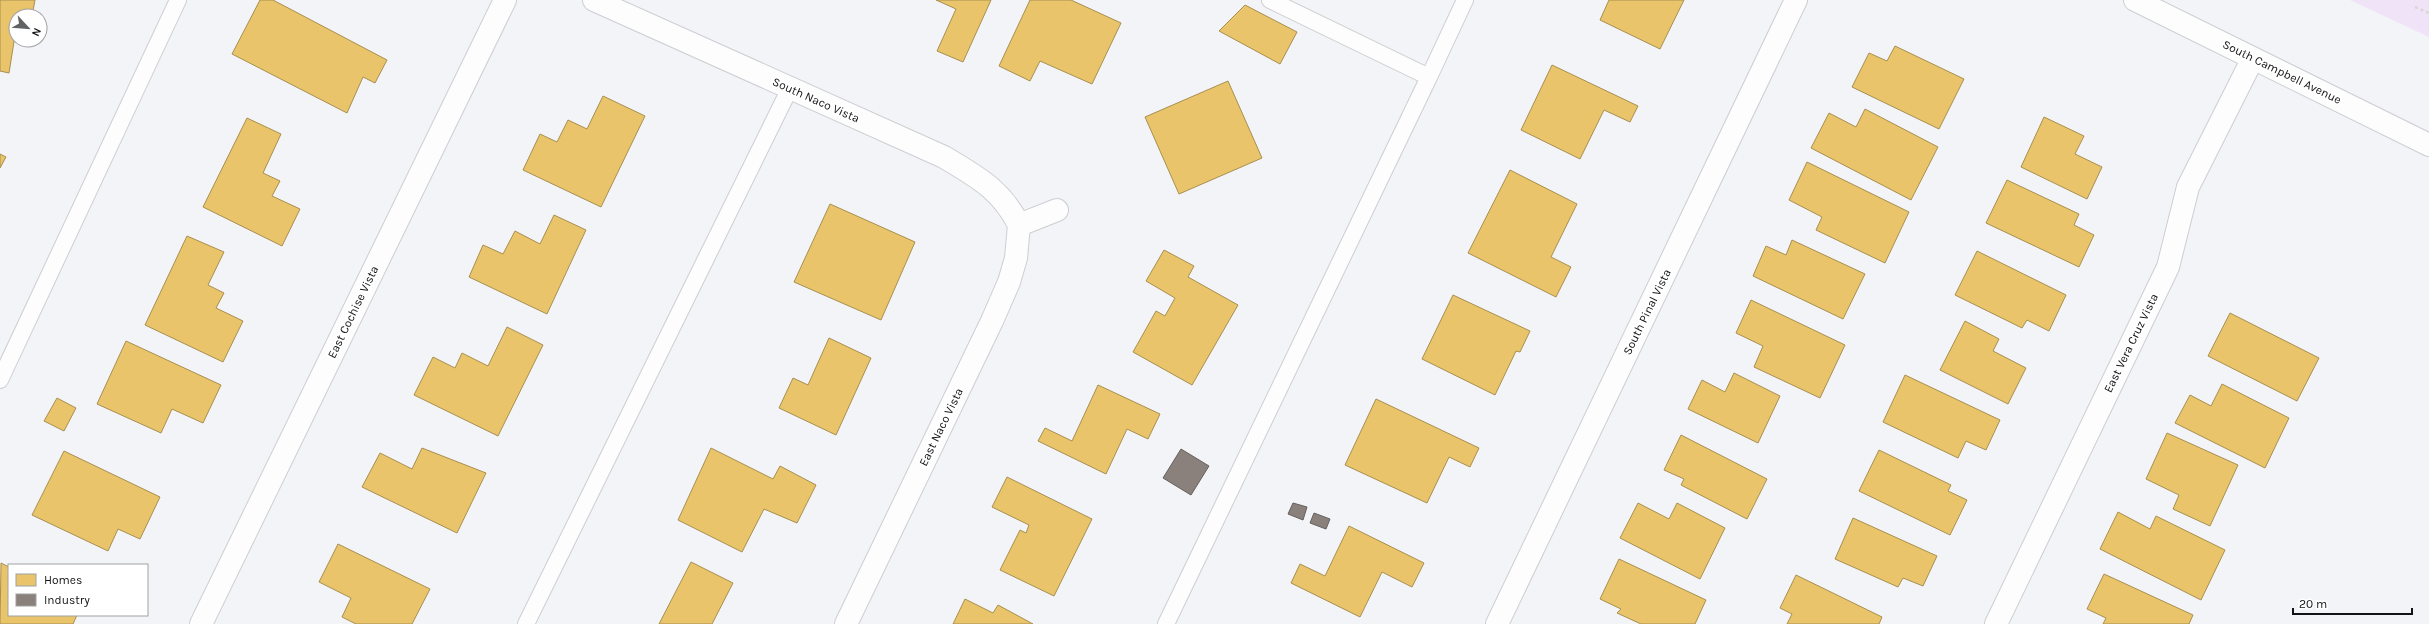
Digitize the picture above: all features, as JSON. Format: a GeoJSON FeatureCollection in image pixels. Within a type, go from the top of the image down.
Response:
{"type":"FeatureCollection","features":[{"type":"Feature","properties":{"kind":"street","name":"East Cochise Vista"},"geometry":{"type":"LineString","coordinates":[[201,624],[505,0]]}},
{"type":"Feature","properties":{"kind":"street","name":"South Naco Vista"},"geometry":{"type":"LineString","coordinates":[[594,0],[944,157],[987,182],[1010,207],[1019,225]]}},
{"type":"Feature","properties":{"kind":"street","name":"South Pinal Vista"},"geometry":{"type":"LineString","coordinates":[[1497,624],[1796,0]]}},
{"type":"Feature","properties":{"kind":"street","name":"South Campbell Avenue"},"geometry":{"type":"LineString","coordinates":[[2134,0],[2429,145]]}},
{"type":"Feature","properties":{"kind":"street","name":"East Vera Cruz Vista"},"geometry":{"type":"LineString","coordinates":[[1996,624],[2168,268],[2188,187],[2253,58]]}},
{"type":"Feature","properties":{"kind":"street"},"geometry":{"type":"LineString","coordinates":[[1019,225],[1057,210]]}},
{"type":"Feature","properties":{"kind":"street","name":"East Naco Vista"},"geometry":{"type":"LineString","coordinates":[[846,624],[1001,302],[1016,258],[1019,225]]}},
{"type":"Feature","properties":{"kind":"lane"},"geometry":{"type":"LineString","coordinates":[[0,380],[178,0]]}},
{"type":"Feature","properties":{"kind":"lane"},"geometry":{"type":"LineString","coordinates":[[1270,0],[1429,77]]}},
{"type":"Feature","properties":{"kind":"lane"},"geometry":{"type":"LineString","coordinates":[[1166,624],[1465,0]]}},
{"type":"Feature","properties":{"kind":"lane"},"geometry":{"type":"LineString","coordinates":[[526,624],[790,88]]}},
{"type":"Feature","properties":{"kind":"path"},"geometry":{"type":"LineString","coordinates":[[2415,7],[2429,13]]}},
{"type":"Feature","properties":{"kind":"shaded area"},"geometry":{"type":"Polygon","coordinates":[[[2350,0],[2429,0],[2429,37],[2350,0]]]}},
{"type":"Feature","properties":{"kind":"building: Homes"},"geometry":{"type":"Polygon","coordinates":[[[0,0],[35,0],[34,8],[8,8],[8,48],[13,48],[9,73],[0,71],[0,0]]]}},
{"type":"Feature","properties":{"kind":"building: Homes"},"geometry":{"type":"Polygon","coordinates":[[[260,0],[273,0],[387,60],[375,83],[363,77],[347,113],[232,54],[260,0]]]}},
{"type":"Feature","properties":{"kind":"building: Homes"},"geometry":{"type":"Polygon","coordinates":[[[936,0],[991,0],[963,62],[937,51],[956,9],[936,0]]]}},
{"type":"Feature","properties":{"kind":"building: Homes"},"geometry":{"type":"Polygon","coordinates":[[[1030,0],[1071,0],[1121,23],[1092,84],[1040,61],[1030,81],[999,66],[1030,0]]]}},
{"type":"Feature","properties":{"kind":"building: Homes"},"geometry":{"type":"Polygon","coordinates":[[[1609,0],[1684,0],[1660,49],[1600,20],[1609,0]]]}},
{"type":"Feature","properties":{"kind":"building: Homes"},"geometry":{"type":"Polygon","coordinates":[[[1245,5],[1297,32],[1280,64],[1219,31],[1245,5]]]}},
{"type":"Feature","properties":{"kind":"building: Homes"},"geometry":{"type":"Polygon","coordinates":[[[1895,46],[1964,79],[1939,129],[1852,87],[1869,53],[1887,61],[1895,46]]]}},
{"type":"Feature","properties":{"kind":"building: Homes"},"geometry":{"type":"Polygon","coordinates":[[[1552,65],[1638,106],[1630,122],[1604,110],[1580,159],[1521,130],[1552,65]]]}},
{"type":"Feature","properties":{"kind":"building: Homes"},"geometry":{"type":"Polygon","coordinates":[[[1228,81],[1262,158],[1179,194],[1145,117],[1228,81]]]}},
{"type":"Feature","properties":{"kind":"building: Homes"},"geometry":{"type":"Polygon","coordinates":[[[603,96],[645,116],[601,207],[523,170],[540,134],[557,142],[568,120],[587,129],[603,96]]]}},
{"type":"Feature","properties":{"kind":"building: Homes"},"geometry":{"type":"Polygon","coordinates":[[[1865,109],[1938,147],[1911,200],[1811,148],[1829,113],[1856,127],[1865,109]]]}},
{"type":"Feature","properties":{"kind":"building: Homes"},"geometry":{"type":"Polygon","coordinates":[[[2044,117],[2084,136],[2075,154],[2102,167],[2087,199],[2021,167],[2044,117]]]}},
{"type":"Feature","properties":{"kind":"building: Homes"},"geometry":{"type":"Polygon","coordinates":[[[247,118],[281,134],[263,173],[280,181],[272,196],[300,209],[282,246],[203,207],[247,118]]]}},
{"type":"Feature","properties":{"kind":"building: Homes"},"geometry":{"type":"Polygon","coordinates":[[[0,154],[6,157],[0,168],[0,154]]]}},
{"type":"Feature","properties":{"kind":"building: Homes"},"geometry":{"type":"Polygon","coordinates":[[[1807,162],[1909,212],[1885,263],[1816,230],[1822,217],[1789,200],[1807,162]]]}},
{"type":"Feature","properties":{"kind":"building: Homes"},"geometry":{"type":"Polygon","coordinates":[[[1510,170],[1577,204],[1551,257],[1571,267],[1556,297],[1468,253],[1510,170]]]}},
{"type":"Feature","properties":{"kind":"building: Homes"},"geometry":{"type":"Polygon","coordinates":[[[2007,180],[2079,214],[2074,225],[2094,235],[2079,267],[1986,223],[2007,180]]]}},
{"type":"Feature","properties":{"kind":"building: Homes"},"geometry":{"type":"Polygon","coordinates":[[[830,204],[915,242],[881,320],[794,282],[830,204]]]}},
{"type":"Feature","properties":{"kind":"building: Homes"},"geometry":{"type":"Polygon","coordinates":[[[554,215],[586,230],[547,314],[469,277],[483,245],[503,254],[515,231],[540,244],[554,215]]]}},
{"type":"Feature","properties":{"kind":"building: Homes"},"geometry":{"type":"Polygon","coordinates":[[[187,236],[224,252],[208,285],[224,293],[216,308],[243,321],[223,362],[145,325],[187,236]]]}},
{"type":"Feature","properties":{"kind":"building: Homes"},"geometry":{"type":"Polygon","coordinates":[[[1792,240],[1865,274],[1843,319],[1753,276],[1766,246],[1786,255],[1792,240]]]}},
{"type":"Feature","properties":{"kind":"building: Homes"},"geometry":{"type":"Polygon","coordinates":[[[1164,250],[1194,266],[1188,277],[1238,305],[1192,385],[1133,352],[1156,311],[1165,316],[1175,298],[1146,281],[1164,250]]]}},
{"type":"Feature","properties":{"kind":"building: Homes"},"geometry":{"type":"Polygon","coordinates":[[[1977,251],[2066,295],[2049,331],[2027,320],[2022,328],[1955,295],[1977,251]]]}},
{"type":"Feature","properties":{"kind":"building: Homes"},"geometry":{"type":"Polygon","coordinates":[[[1453,295],[1530,331],[1520,352],[1516,351],[1495,395],[1422,359],[1453,295]]]}},
{"type":"Feature","properties":{"kind":"building: Homes"},"geometry":{"type":"Polygon","coordinates":[[[1751,300],[1845,345],[1820,398],[1754,367],[1763,346],[1736,333],[1751,300]]]}},
{"type":"Feature","properties":{"kind":"building: Homes"},"geometry":{"type":"Polygon","coordinates":[[[2230,313],[2319,358],[2297,401],[2208,356],[2230,313]]]}},
{"type":"Feature","properties":{"kind":"building: Homes"},"geometry":{"type":"Polygon","coordinates":[[[1965,321],[1999,339],[1993,351],[2026,368],[2008,404],[1940,370],[1965,321]]]}},
{"type":"Feature","properties":{"kind":"building: Homes"},"geometry":{"type":"Polygon","coordinates":[[[507,327],[543,345],[498,436],[414,395],[433,357],[455,368],[462,353],[488,366],[507,327]]]}},
{"type":"Feature","properties":{"kind":"building: Homes"},"geometry":{"type":"Polygon","coordinates":[[[829,338],[871,358],[836,435],[779,408],[793,378],[808,385],[829,338]]]}},
{"type":"Feature","properties":{"kind":"building: Homes"},"geometry":{"type":"Polygon","coordinates":[[[126,341],[221,385],[203,423],[172,409],[161,433],[97,404],[126,341]]]}},
{"type":"Feature","properties":{"kind":"building: Homes"},"geometry":{"type":"Polygon","coordinates":[[[1734,373],[1780,396],[1758,443],[1688,409],[1702,380],[1725,392],[1734,373]]]}},
{"type":"Feature","properties":{"kind":"building: Homes"},"geometry":{"type":"Polygon","coordinates":[[[1905,375],[2000,420],[1986,450],[1966,441],[1958,458],[1883,422],[1905,375]]]}},
{"type":"Feature","properties":{"kind":"building: Homes"},"geometry":{"type":"Polygon","coordinates":[[[2222,384],[2289,418],[2265,468],[2175,423],[2190,395],[2211,406],[2222,384]]]}},
{"type":"Feature","properties":{"kind":"building: Homes"},"geometry":{"type":"Polygon","coordinates":[[[1098,385],[1160,414],[1148,439],[1127,429],[1106,474],[1038,441],[1045,428],[1072,441],[1098,385]]]}},
{"type":"Feature","properties":{"kind":"building: Homes"},"geometry":{"type":"Polygon","coordinates":[[[57,398],[76,408],[64,431],[44,421],[57,398]]]}},
{"type":"Feature","properties":{"kind":"building: Homes"},"geometry":{"type":"Polygon","coordinates":[[[1376,399],[1479,448],[1470,467],[1449,457],[1427,503],[1345,465],[1376,399]]]}},
{"type":"Feature","properties":{"kind":"building: Homes"},"geometry":{"type":"Polygon","coordinates":[[[2167,433],[2238,465],[2210,526],[2173,509],[2179,495],[2146,479],[2167,433]]]}},
{"type":"Feature","properties":{"kind":"building: Homes"},"geometry":{"type":"Polygon","coordinates":[[[1681,435],[1767,479],[1747,519],[1681,485],[1684,479],[1664,470],[1681,435]]]}},
{"type":"Feature","properties":{"kind":"building: Homes"},"geometry":{"type":"Polygon","coordinates":[[[422,448],[486,473],[457,533],[362,487],[380,453],[412,469],[422,448]]]}},
{"type":"Feature","properties":{"kind":"building: Homes"},"geometry":{"type":"Polygon","coordinates":[[[711,448],[773,479],[780,466],[816,485],[797,523],[764,509],[742,552],[678,520],[711,448]]]}},
{"type":"Feature","properties":{"kind":"building: Homes"},"geometry":{"type":"Polygon","coordinates":[[[1879,450],[1951,485],[1948,491],[1967,500],[1950,535],[1859,491],[1879,450]]]}},
{"type":"Feature","properties":{"kind":"building: Homes"},"geometry":{"type":"Polygon","coordinates":[[[64,451],[160,497],[140,539],[118,529],[108,551],[32,515],[64,451]]]}},
{"type":"Feature","properties":{"kind":"building: Homes"},"geometry":{"type":"Polygon","coordinates":[[[1007,477],[1092,519],[1054,596],[1000,570],[1020,530],[1026,533],[1029,525],[992,507],[1007,477]]]}},
{"type":"Feature","properties":{"kind":"building: Homes"},"geometry":{"type":"Polygon","coordinates":[[[1638,503],[1669,519],[1677,503],[1725,528],[1700,579],[1620,538],[1638,503]]]}},
{"type":"Feature","properties":{"kind":"building: Homes"},"geometry":{"type":"Polygon","coordinates":[[[2118,512],[2150,529],[2156,516],[2225,550],[2201,600],[2100,549],[2118,512]]]}},
{"type":"Feature","properties":{"kind":"building: Homes"},"geometry":{"type":"Polygon","coordinates":[[[1853,518],[1937,556],[1923,586],[1903,578],[1898,587],[1835,559],[1853,518]]]}},
{"type":"Feature","properties":{"kind":"building: Homes"},"geometry":{"type":"Polygon","coordinates":[[[1349,526],[1424,563],[1412,587],[1382,572],[1360,617],[1291,583],[1300,564],[1325,576],[1349,526]]]}},
{"type":"Feature","properties":{"kind":"building: Homes"},"geometry":{"type":"Polygon","coordinates":[[[338,544],[430,589],[412,624],[356,624],[342,617],[351,598],[319,582],[338,544]]]}},
{"type":"Feature","properties":{"kind":"building: Homes"},"geometry":{"type":"Polygon","coordinates":[[[1619,559],[1706,600],[1695,624],[1641,624],[1617,613],[1621,609],[1600,599],[1619,559]]]}},
{"type":"Feature","properties":{"kind":"building: Homes"},"geometry":{"type":"Polygon","coordinates":[[[691,562],[733,583],[712,624],[659,624],[691,562]]]}},
{"type":"Feature","properties":{"kind":"building: Homes"},"geometry":{"type":"Polygon","coordinates":[[[1,563],[8,566],[8,616],[77,616],[73,624],[0,624],[1,563]]]}},
{"type":"Feature","properties":{"kind":"building: Homes"},"geometry":{"type":"Polygon","coordinates":[[[2104,574],[2193,615],[2189,624],[2103,624],[2106,618],[2087,609],[2104,574]]]}},
{"type":"Feature","properties":{"kind":"building: Homes"},"geometry":{"type":"Polygon","coordinates":[[[1796,575],[1882,617],[1879,624],[1787,624],[1792,614],[1780,608],[1796,575]]]}},
{"type":"Feature","properties":{"kind":"building: Homes"},"geometry":{"type":"Polygon","coordinates":[[[965,599],[993,613],[998,605],[1033,624],[953,624],[965,599]]]}},
{"type":"Feature","properties":{"kind":"building: Industry"},"geometry":{"type":"Polygon","coordinates":[[[1181,449],[1209,466],[1191,495],[1163,478],[1181,449]]]}},
{"type":"Feature","properties":{"kind":"building: Industry"},"geometry":{"type":"Polygon","coordinates":[[[1293,503],[1307,507],[1303,520],[1288,514],[1293,503]]]}},
{"type":"Feature","properties":{"kind":"building: Industry"},"geometry":{"type":"Polygon","coordinates":[[[1314,513],[1330,519],[1326,529],[1310,523],[1314,513]]]}}]}
